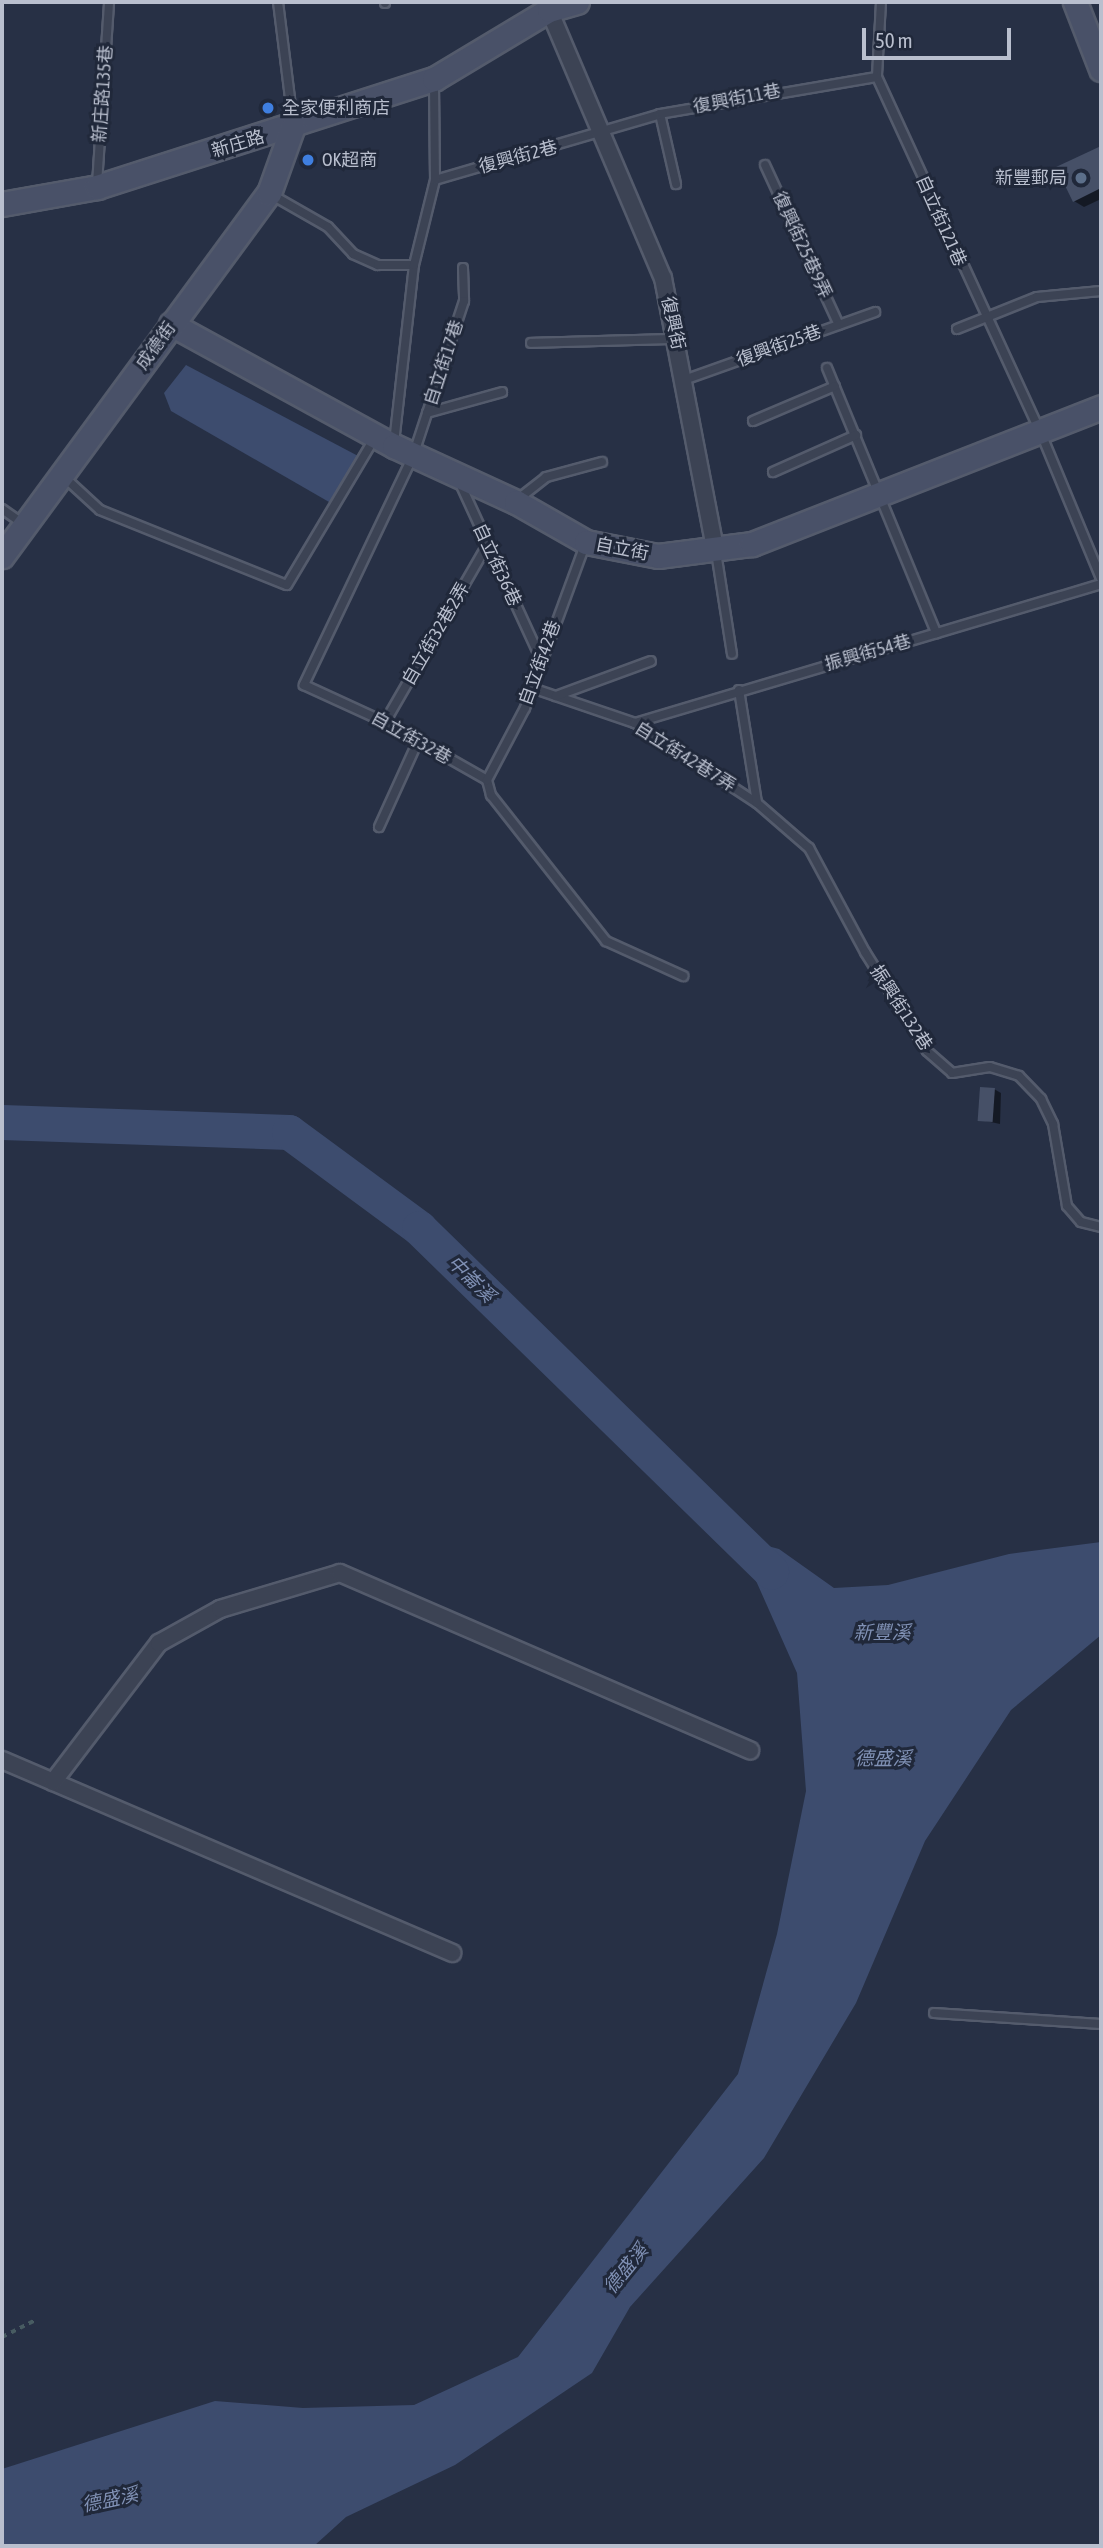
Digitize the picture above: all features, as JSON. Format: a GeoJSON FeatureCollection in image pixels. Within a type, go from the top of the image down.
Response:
{"type":"FeatureCollection","features":[{"type":"Feature","properties":{"kind":"street","name":"新庄路"},"geometry":{"type":"LineString","coordinates":[[2,204],[97,187],[433,79],[547,6],[577,2]]}},
{"type":"Feature","properties":{"kind":"street"},"geometry":{"type":"LineString","coordinates":[[1075,2],[1101,69]]}},
{"type":"Feature","properties":{"kind":"street","name":"復興街"},"geometry":{"type":"LineString","coordinates":[[547,6],[663,278],[716,552]]}},
{"type":"Feature","properties":{"kind":"street","name":"成德街"},"geometry":{"type":"LineString","coordinates":[[2,556],[269,193],[293,126]]}},
{"type":"Feature","properties":{"kind":"street","name":"自立街"},"geometry":{"type":"LineString","coordinates":[[171,324],[394,446],[516,502],[586,542],[658,556],[716,552],[752,544],[1101,407]]}},
{"type":"Feature","properties":{"kind":"street"},"geometry":{"type":"LineString","coordinates":[[53,1782],[159,1643],[220,1609],[340,1573],[750,1750]]}},
{"type":"Feature","properties":{"kind":"street"},"geometry":{"type":"LineString","coordinates":[[2,1760],[452,1952]]}},
{"type":"Feature","properties":{"kind":"lane","name":"新庄路135巷"},"geometry":{"type":"LineString","coordinates":[[97,187],[110,2]]}},
{"type":"Feature","properties":{"kind":"lane"},"geometry":{"type":"LineString","coordinates":[[278,2],[293,126]]}},
{"type":"Feature","properties":{"kind":"lane","name":"自立街121巷"},"geometry":{"type":"LineString","coordinates":[[881,2],[877,77],[1040,431],[1101,578]]}},
{"type":"Feature","properties":{"kind":"lane","name":"復興街11巷"},"geometry":{"type":"LineString","coordinates":[[601,135],[660,114],[877,77]]}},
{"type":"Feature","properties":{"kind":"lane"},"geometry":{"type":"LineString","coordinates":[[62,474],[100,510],[287,584],[394,446],[414,265],[435,180],[433,79]]}},
{"type":"Feature","properties":{"kind":"lane"},"geometry":{"type":"LineString","coordinates":[[660,114],[676,184]]}},
{"type":"Feature","properties":{"kind":"lane","name":"復興街2巷"},"geometry":{"type":"LineString","coordinates":[[435,180],[601,135]]}},
{"type":"Feature","properties":{"kind":"lane","name":"復興街25巷9弄"},"geometry":{"type":"LineString","coordinates":[[765,165],[839,325]]}},
{"type":"Feature","properties":{"kind":"lane"},"geometry":{"type":"LineString","coordinates":[[269,193],[328,227],[353,254],[378,265],[414,265]]}},
{"type":"Feature","properties":{"kind":"lane","name":"自立街17巷"},"geometry":{"type":"LineString","coordinates":[[394,446],[427,413],[464,301],[463,268]]}},
{"type":"Feature","properties":{"kind":"lane"},"geometry":{"type":"LineString","coordinates":[[957,329],[1037,297],[1101,290]]}},
{"type":"Feature","properties":{"kind":"lane","name":"復興街25巷"},"geometry":{"type":"LineString","coordinates":[[684,380],[875,313]]}},
{"type":"Feature","properties":{"kind":"lane"},"geometry":{"type":"LineString","coordinates":[[531,343],[676,339]]}},
{"type":"Feature","properties":{"kind":"lane"},"geometry":{"type":"LineString","coordinates":[[827,368],[882,494],[936,633]]}},
{"type":"Feature","properties":{"kind":"lane"},"geometry":{"type":"LineString","coordinates":[[753,421],[835,386]]}},
{"type":"Feature","properties":{"kind":"lane"},"geometry":{"type":"LineString","coordinates":[[427,413],[502,392]]}},
{"type":"Feature","properties":{"kind":"lane"},"geometry":{"type":"LineString","coordinates":[[773,472],[856,435]]}},
{"type":"Feature","properties":{"kind":"lane","name":"自立街32巷"},"geometry":{"type":"LineString","coordinates":[[394,446],[304,685],[386,722],[487,780]]}},
{"type":"Feature","properties":{"kind":"lane"},"geometry":{"type":"LineString","coordinates":[[516,502],[545,477],[602,462]]}},
{"type":"Feature","properties":{"kind":"lane","name":"自立街36巷"},"geometry":{"type":"LineString","coordinates":[[454,472],[540,657]]}},
{"type":"Feature","properties":{"kind":"lane"},"geometry":{"type":"LineString","coordinates":[[2,509],[25,525]]}},
{"type":"Feature","properties":{"kind":"lane","name":"自立街42巷"},"geometry":{"type":"LineString","coordinates":[[487,780],[532,688],[540,657],[586,542]]}},
{"type":"Feature","properties":{"kind":"lane","name":"自立街32巷2弄"},"geometry":{"type":"LineString","coordinates":[[386,722],[487,545]]}},
{"type":"Feature","properties":{"kind":"lane","name":"復興街"},"geometry":{"type":"LineString","coordinates":[[716,552],[733,654]]}},
{"type":"Feature","properties":{"kind":"lane","name":"振興街54巷"},"geometry":{"type":"LineString","coordinates":[[635,723],[1101,584]]}},
{"type":"Feature","properties":{"kind":"lane"},"geometry":{"type":"LineString","coordinates":[[556,696],[651,661]]}},
{"type":"Feature","properties":{"kind":"lane","name":"自立街42巷7弄"},"geometry":{"type":"LineString","coordinates":[[532,688],[635,723],[757,803]]}},
{"type":"Feature","properties":{"kind":"lane"},"geometry":{"type":"LineString","coordinates":[[739,690],[757,803]]}},
{"type":"Feature","properties":{"kind":"lane"},"geometry":{"type":"LineString","coordinates":[[379,827],[418,741]]}},
{"type":"Feature","properties":{"kind":"lane"},"geometry":{"type":"LineString","coordinates":[[487,780],[491,795],[606,941],[683,976]]}},
{"type":"Feature","properties":{"kind":"lane","name":"振興街132巷"},"geometry":{"type":"LineString","coordinates":[[757,803],[809,848],[865,952],[939,1066],[952,1073],[990,1067],[1006,1070],[1019,1076],[1041,1099],[1053,1125],[1067,1206],[1081,1222],[1101,1227]]}},
{"type":"Feature","properties":{"kind":"lane"},"geometry":{"type":"LineString","coordinates":[[934,2013],[1101,2024]]}},
{"type":"Feature","properties":{"kind":"path"},"geometry":{"type":"LineString","coordinates":[[2,2337],[35,2320]]}},
{"type":"Feature","properties":{"kind":"water"},"geometry":{"type":"Polygon","coordinates":[[[186,365],[360,457],[336,506],[171,411],[164,393],[186,365]]]}},
{"type":"Feature","properties":{"kind":"water","name":"德盛溪"},"geometry":{"type":"Polygon","coordinates":[[[737,1538],[779,1549],[834,1588],[888,1585],[1009,1554],[1101,1542],[1101,1635],[1011,1710],[925,1841],[856,2003],[764,2158],[630,2307],[592,2373],[455,2465],[346,2517],[314,2546],[2,2546],[2,2469],[215,2401],[303,2408],[414,2405],[518,2357],[738,2074],[777,1934],[806,1791],[797,1673],[737,1538]]]}},
{"type":"Feature","properties":{"kind":"building","name":"新豐郵局"},"geometry":{"type":"Polygon","coordinates":[[[1101,146],[1101,188],[1073,202],[1056,167],[1101,146]]]}},
{"type":"Feature","properties":{"kind":"building"},"geometry":{"type":"Polygon","coordinates":[[[980,1087],[995,1088],[993,1122],[978,1121],[980,1087]]]}},
{"type":"Feature","properties":{"kind":"waterway","name":"中崙溪"},"geometry":{"type":"LineString","coordinates":[[2,1122],[289,1132],[419,1228],[771,1572]]}},
{"type":"Feature","properties":{"kind":"place","name":"全家便利商店"},"geometry":{"type":"Point","coordinates":[268,108]}},
{"type":"Feature","properties":{"kind":"place","name":"OK超商"},"geometry":{"type":"Point","coordinates":[308,160]}},
{"type":"Feature","properties":{"kind":"place","name":"新豐郵局"},"geometry":{"type":"Point","coordinates":[1081,178]}},
{"type":"Feature","properties":{"kind":"water label","name":"新豐溪"},"geometry":{"type":"Point","coordinates":[882,1633]}}]}
